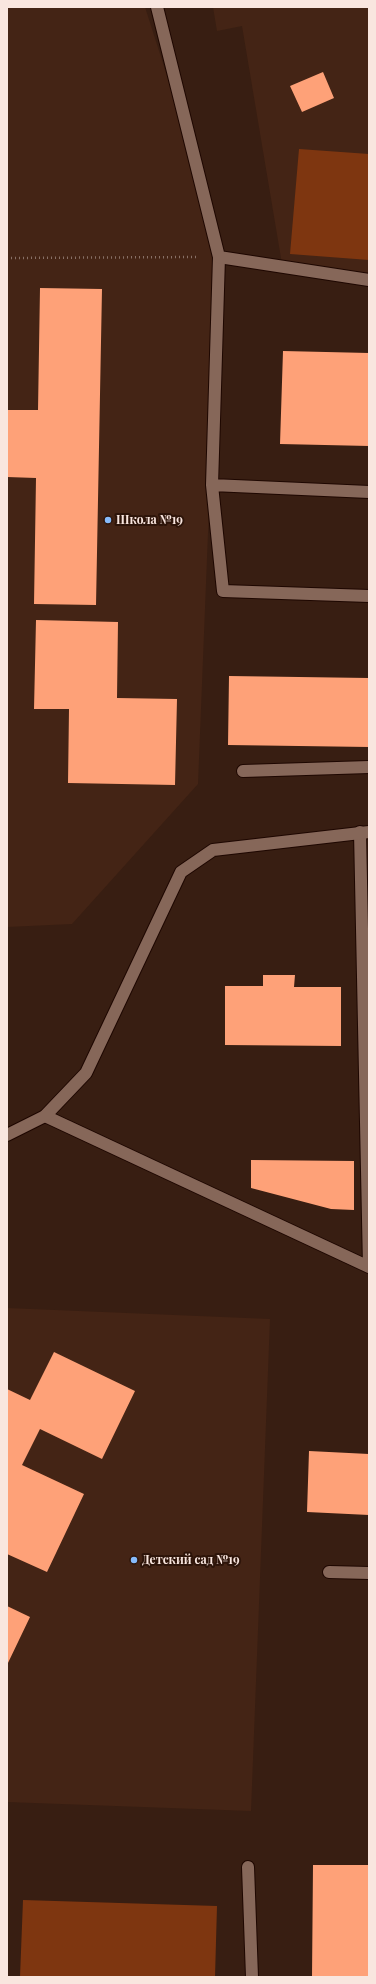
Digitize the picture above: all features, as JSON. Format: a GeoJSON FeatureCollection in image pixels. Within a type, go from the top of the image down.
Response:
{"type":"FeatureCollection","features":[{"type":"Feature","properties":{"kind":"street"},"geometry":{"type":"LineString","coordinates":[[157,7],[220,256],[212,485],[223,591],[369,596]]}},
{"type":"Feature","properties":{"kind":"street"},"geometry":{"type":"LineString","coordinates":[[220,256],[369,280]]}},
{"type":"Feature","properties":{"kind":"street"},"geometry":{"type":"LineString","coordinates":[[212,485],[369,492]]}},
{"type":"Feature","properties":{"kind":"street"},"geometry":{"type":"LineString","coordinates":[[243,771],[369,767]]}},
{"type":"Feature","properties":{"kind":"street"},"geometry":{"type":"LineString","coordinates":[[7,1136],[45,1116],[86,1074],[181,872],[214,850],[365,832],[369,1267],[45,1116]]}},
{"type":"Feature","properties":{"kind":"street"},"geometry":{"type":"LineString","coordinates":[[329,1572],[369,1573]]}},
{"type":"Feature","properties":{"kind":"street"},"geometry":{"type":"LineString","coordinates":[[248,1867],[252,1977]]}},
{"type":"Feature","properties":{"kind":"path"},"geometry":{"type":"LineString","coordinates":[[7,258],[220,256]]}},
{"type":"Feature","properties":{"kind":"shaded area","name":"Школа №19"},"geometry":{"type":"Polygon","coordinates":[[[7,7],[145,7],[219,239],[219,257],[198,784],[72,924],[7,927],[7,7]]]}},
{"type":"Feature","properties":{"kind":"shaded area"},"geometry":{"type":"Polygon","coordinates":[[[213,7],[369,7],[369,276],[283,270],[242,26],[217,31],[213,7]]]}},
{"type":"Feature","properties":{"kind":"shaded area"},"geometry":{"type":"Polygon","coordinates":[[[299,149],[369,154],[369,260],[290,254],[299,149]]]}},
{"type":"Feature","properties":{"kind":"shaded area","name":"Детский сад №19"},"geometry":{"type":"Polygon","coordinates":[[[7,1308],[270,1319],[251,1811],[7,1802],[7,1308]]]}},
{"type":"Feature","properties":{"kind":"shaded area"},"geometry":{"type":"Polygon","coordinates":[[[23,1900],[217,1906],[215,1977],[20,1977],[23,1900]]]}},
{"type":"Feature","properties":{"kind":"building"},"geometry":{"type":"Polygon","coordinates":[[[323,72],[334,98],[302,112],[290,86],[323,72]]]}},
{"type":"Feature","properties":{"kind":"building"},"geometry":{"type":"Polygon","coordinates":[[[40,288],[102,289],[96,605],[34,604],[36,478],[7,477],[7,410],[38,410],[40,288]]]}},
{"type":"Feature","properties":{"kind":"building"},"geometry":{"type":"Polygon","coordinates":[[[283,351],[369,353],[369,446],[280,444],[283,351]]]}},
{"type":"Feature","properties":{"kind":"building"},"geometry":{"type":"Polygon","coordinates":[[[36,620],[118,622],[117,698],[177,699],[175,785],[68,783],[69,709],[34,709],[36,620]]]}},
{"type":"Feature","properties":{"kind":"building"},"geometry":{"type":"Polygon","coordinates":[[[229,676],[369,678],[369,747],[228,745],[229,676]]]}},
{"type":"Feature","properties":{"kind":"building"},"geometry":{"type":"Polygon","coordinates":[[[263,975],[295,975],[294,987],[341,987],[341,1046],[225,1045],[225,986],[263,986],[263,975]]]}},
{"type":"Feature","properties":{"kind":"building"},"geometry":{"type":"Polygon","coordinates":[[[251,1160],[354,1161],[354,1210],[331,1209],[251,1188],[251,1160]]]}},
{"type":"Feature","properties":{"kind":"building"},"geometry":{"type":"Polygon","coordinates":[[[54,1352],[135,1391],[102,1459],[40,1429],[22,1465],[84,1494],[47,1572],[7,1554],[7,1389],[30,1400],[54,1352]]]}},
{"type":"Feature","properties":{"kind":"building"},"geometry":{"type":"Polygon","coordinates":[[[309,1451],[369,1454],[369,1515],[307,1512],[309,1451]]]}},
{"type":"Feature","properties":{"kind":"building"},"geometry":{"type":"Polygon","coordinates":[[[7,1606],[30,1617],[7,1665],[7,1606]]]}},
{"type":"Feature","properties":{"kind":"building"},"geometry":{"type":"Polygon","coordinates":[[[313,1865],[369,1865],[369,1977],[312,1977],[313,1865]]]}},
{"type":"Feature","properties":{"kind":"place","name":"Школа №19"},"geometry":{"type":"Point","coordinates":[108,520]}},
{"type":"Feature","properties":{"kind":"place","name":"Детский сад №19"},"geometry":{"type":"Point","coordinates":[134,1560]}}]}
